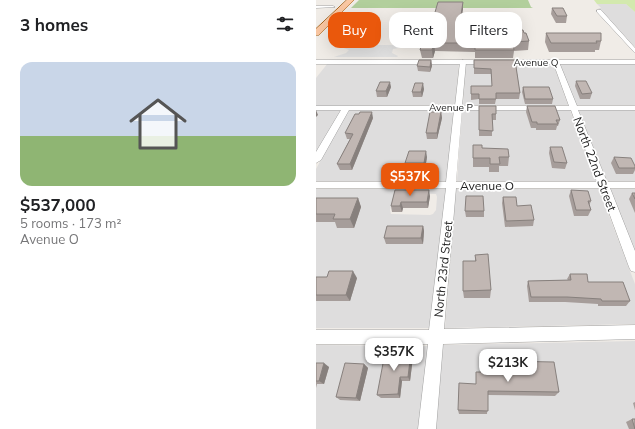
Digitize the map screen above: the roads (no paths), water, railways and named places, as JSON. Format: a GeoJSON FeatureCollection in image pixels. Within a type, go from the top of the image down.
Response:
{"type":"FeatureCollection","features":[{"type":"Feature","properties":{"kind":"main road"},"geometry":{"type":"LineString","coordinates":[[316,22],[340,0]]}},
{"type":"Feature","properties":{"kind":"main road"},"geometry":{"type":"LineString","coordinates":[[316,33],[351,0]]}},
{"type":"Feature","properties":{"kind":"street"},"geometry":{"type":"LineString","coordinates":[[316,7],[333,7]]}},
{"type":"Feature","properties":{"kind":"street"},"geometry":{"type":"LineString","coordinates":[[599,11],[635,51]]}},
{"type":"Feature","properties":{"kind":"street","name":"Avenue Q"},"geometry":{"type":"LineString","coordinates":[[316,62],[635,62]]}},
{"type":"Feature","properties":{"kind":"street","name":"North 23rd Street"},"geometry":{"type":"LineString","coordinates":[[427,429],[463,62]]}},
{"type":"Feature","properties":{"kind":"street","name":"North 22nd Street"},"geometry":{"type":"LineString","coordinates":[[556,62],[635,267]]}},
{"type":"Feature","properties":{"kind":"street","name":"Avenue P"},"geometry":{"type":"LineString","coordinates":[[316,108],[635,108]]}},
{"type":"Feature","properties":{"kind":"street"},"geometry":{"type":"LineString","coordinates":[[316,160],[346,108]]}},
{"type":"Feature","properties":{"kind":"street","name":"Avenue O"},"geometry":{"type":"LineString","coordinates":[[316,185],[635,185]]}},
{"type":"Feature","properties":{"kind":"street"},"geometry":{"type":"LineString","coordinates":[[316,337],[436,337],[635,332]]}}]}
